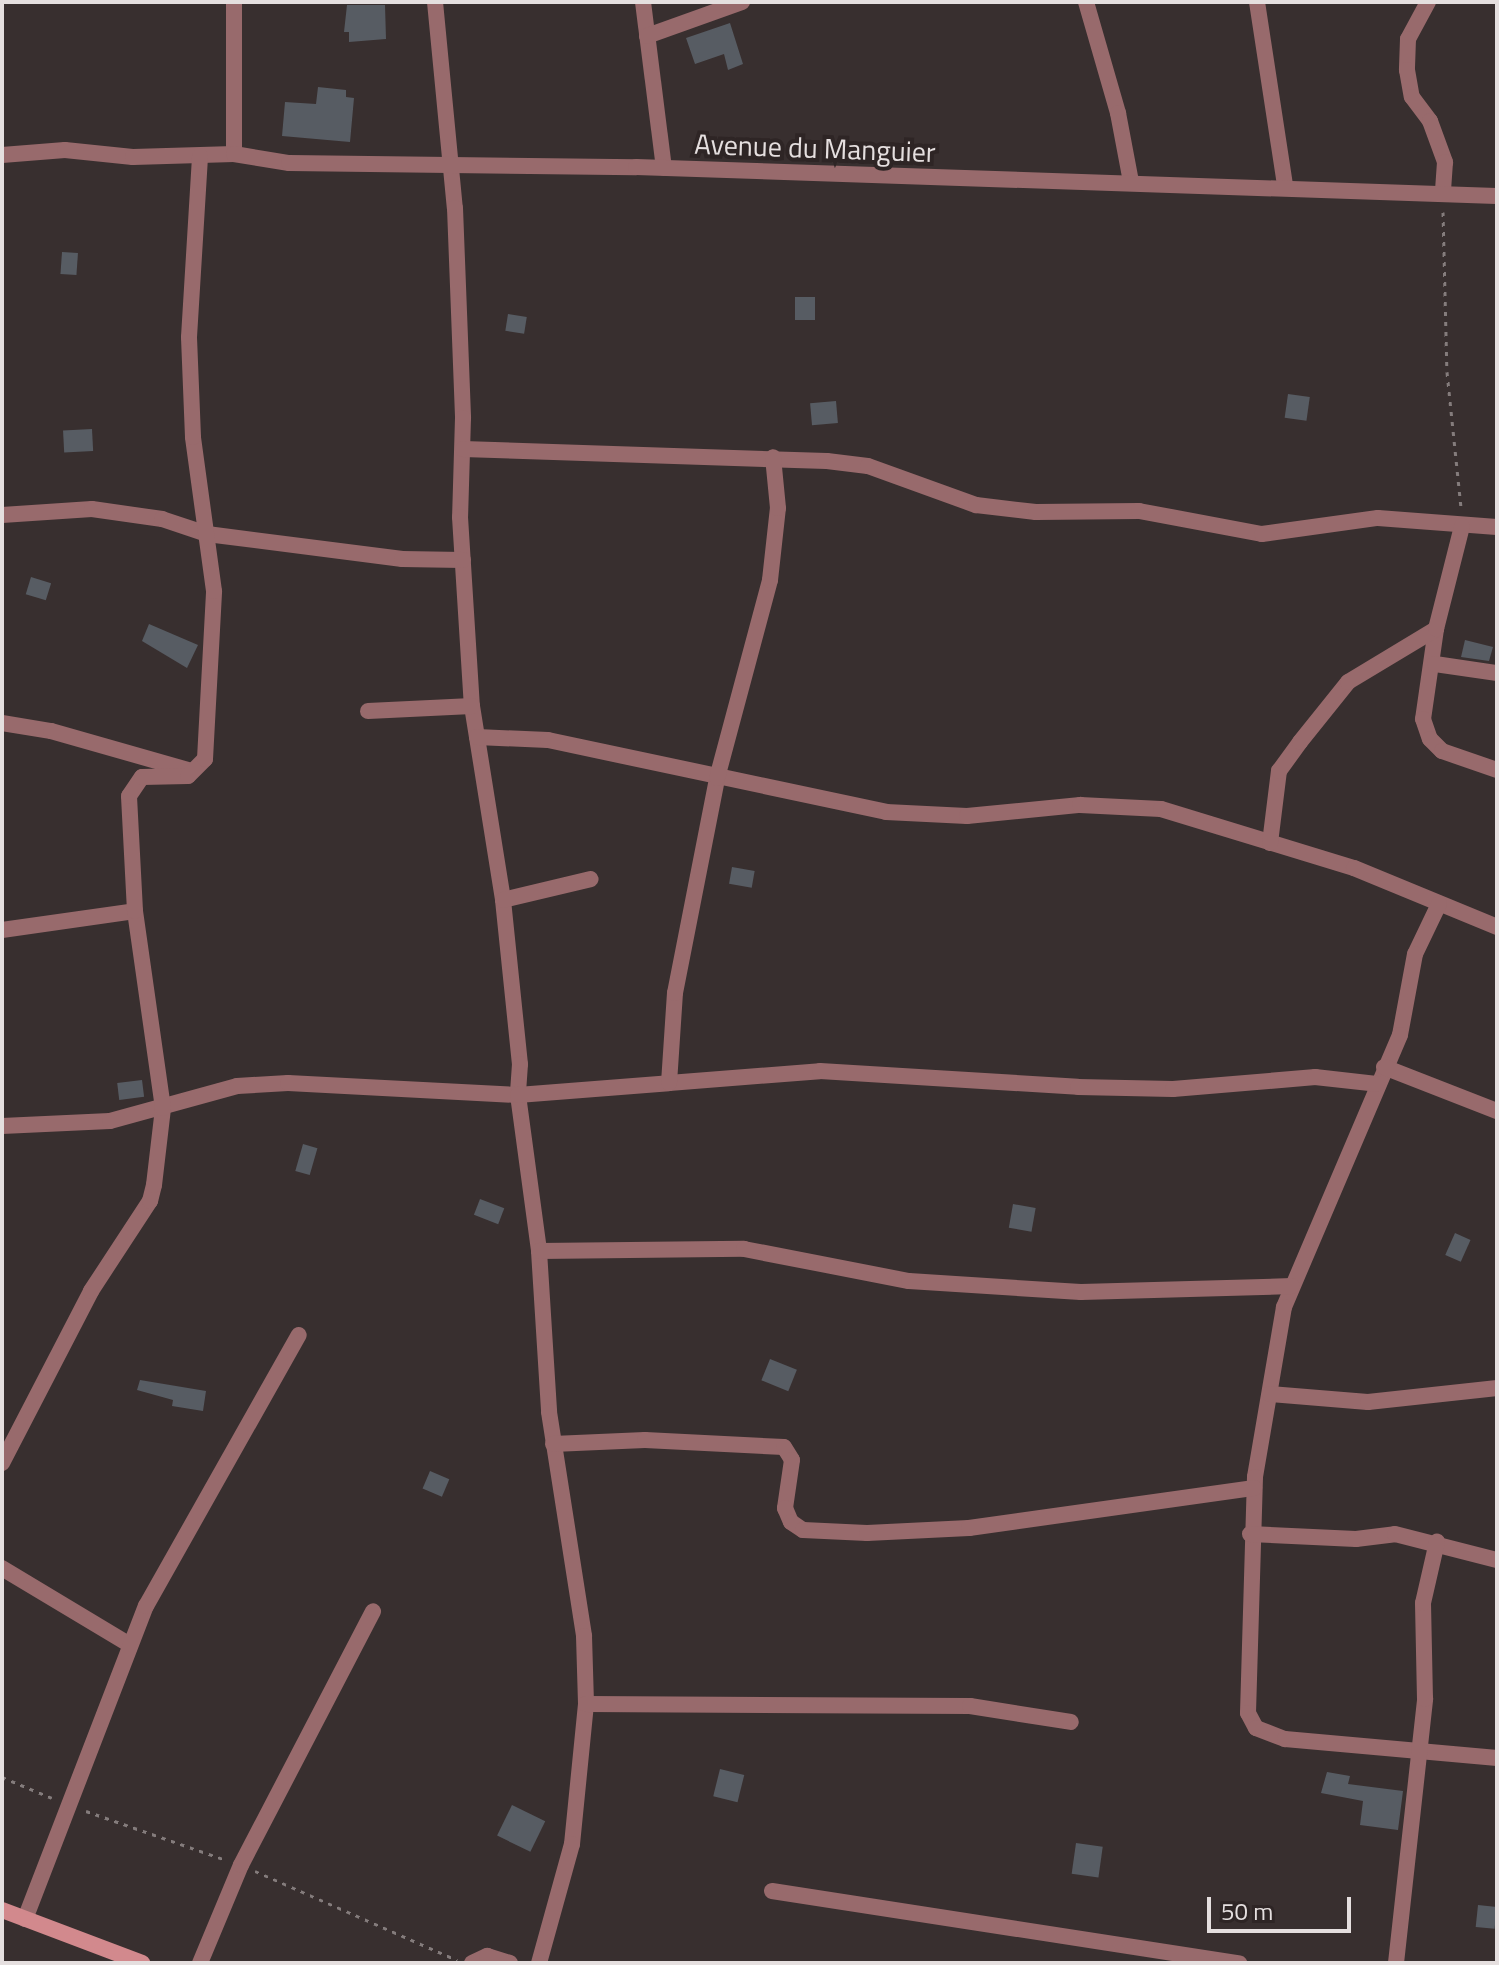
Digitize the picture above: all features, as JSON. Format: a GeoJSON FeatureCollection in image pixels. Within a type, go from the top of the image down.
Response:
{"type":"FeatureCollection","features":[{"type":"Feature","properties":{"kind":"street"},"geometry":{"type":"LineString","coordinates":[[234,2],[234,154]]}},
{"type":"Feature","properties":{"kind":"street"},"geometry":{"type":"LineString","coordinates":[[435,2],[448,166],[455,208],[463,449],[463,560],[472,706],[503,900],[520,1064],[518,1095],[539,1251],[553,1444],[580,1602],[586,1704],[572,1844],[539,1963]]}},
{"type":"Feature","properties":{"kind":"street"},"geometry":{"type":"LineString","coordinates":[[643,2],[664,168]]}},
{"type":"Feature","properties":{"kind":"street"},"geometry":{"type":"LineString","coordinates":[[647,36],[742,2]]}},
{"type":"Feature","properties":{"kind":"street"},"geometry":{"type":"LineString","coordinates":[[1086,2],[1118,113],[1131,182]]}},
{"type":"Feature","properties":{"kind":"street"},"geometry":{"type":"LineString","coordinates":[[1257,2],[1285,185]]}},
{"type":"Feature","properties":{"kind":"street"},"geometry":{"type":"LineString","coordinates":[[1428,2],[1408,39],[1407,70],[1412,97],[1430,121],[1445,162],[1443,193]]}},
{"type":"Feature","properties":{"kind":"street","name":"Avenue du Manguier"},"geometry":{"type":"LineString","coordinates":[[2,155],[65,150],[133,157],[234,154],[289,163],[392,161],[448,166],[664,168],[1285,185],[1497,196]]}},
{"type":"Feature","properties":{"kind":"street"},"geometry":{"type":"LineString","coordinates":[[196,773],[205,759],[214,591],[193,437],[189,337],[200,156]]}},
{"type":"Feature","properties":{"kind":"street"},"geometry":{"type":"LineString","coordinates":[[463,449],[773,457],[868,466],[938,495],[1036,512],[1139,511],[1262,534],[1378,518],[1497,527]]}},
{"type":"Feature","properties":{"kind":"street"},"geometry":{"type":"LineString","coordinates":[[669,1083],[675,993],[717,778],[770,580],[778,508],[773,457]]}},
{"type":"Feature","properties":{"kind":"street"},"geometry":{"type":"LineString","coordinates":[[2,515],[92,509],[162,519],[207,534],[402,559],[463,560]]}},
{"type":"Feature","properties":{"kind":"street"},"geometry":{"type":"LineString","coordinates":[[1462,526],[1436,629],[1435,664],[1423,719],[1430,739],[1442,751],[1497,770]]}},
{"type":"Feature","properties":{"kind":"street"},"geometry":{"type":"LineString","coordinates":[[1270,843],[1279,771],[1300,742],[1348,682],[1436,629]]}},
{"type":"Feature","properties":{"kind":"street"},"geometry":{"type":"LineString","coordinates":[[1435,664],[1497,673]]}},
{"type":"Feature","properties":{"kind":"street"},"geometry":{"type":"LineString","coordinates":[[368,711],[472,706]]}},
{"type":"Feature","properties":{"kind":"street"},"geometry":{"type":"LineString","coordinates":[[2,723],[51,731],[196,773]]}},
{"type":"Feature","properties":{"kind":"street"},"geometry":{"type":"LineString","coordinates":[[477,737],[548,740],[886,812],[967,816],[1080,805],[1161,809],[1354,868],[1497,927]]}},
{"type":"Feature","properties":{"kind":"street"},"geometry":{"type":"LineString","coordinates":[[2,1463],[91,1291],[150,1201],[163,1108],[135,911],[130,792],[142,777],[196,773]]}},
{"type":"Feature","properties":{"kind":"street"},"geometry":{"type":"LineString","coordinates":[[503,900],[591,879]]}},
{"type":"Feature","properties":{"kind":"street"},"geometry":{"type":"LineString","coordinates":[[1439,904],[1415,954],[1400,1035],[1377,1084],[1331,1205],[1292,1286],[1254,1488],[1250,1534],[1248,1713],[1256,1728],[1285,1739],[1497,1758]]}},
{"type":"Feature","properties":{"kind":"street"},"geometry":{"type":"LineString","coordinates":[[2,930],[135,911]]}},
{"type":"Feature","properties":{"kind":"street"},"geometry":{"type":"LineString","coordinates":[[1384,1067],[1497,1111]]}},
{"type":"Feature","properties":{"kind":"street"},"geometry":{"type":"LineString","coordinates":[[2,1126],[67,1127],[163,1108],[205,1091],[288,1083],[518,1095],[820,1071],[1078,1087],[1173,1089],[1315,1077],[1377,1084]]}},
{"type":"Feature","properties":{"kind":"street"},"geometry":{"type":"LineString","coordinates":[[539,1251],[744,1249],[909,1281],[1081,1292],[1292,1286]]}},
{"type":"Feature","properties":{"kind":"street"},"geometry":{"type":"LineString","coordinates":[[25,1919],[72,1806],[146,1606],[299,1335]]}},
{"type":"Feature","properties":{"kind":"street"},"geometry":{"type":"LineString","coordinates":[[1270,1394],[1368,1402],[1497,1388]]}},
{"type":"Feature","properties":{"kind":"street"},"geometry":{"type":"LineString","coordinates":[[553,1444],[645,1440],[784,1447],[792,1460],[785,1508],[791,1522],[819,1531],[969,1528],[1254,1488]]}},
{"type":"Feature","properties":{"kind":"street"},"geometry":{"type":"LineString","coordinates":[[1250,1534],[1356,1539],[1395,1534],[1437,1542],[1497,1560]]}},
{"type":"Feature","properties":{"kind":"street"},"geometry":{"type":"LineString","coordinates":[[1396,1963],[1427,1667],[1423,1603],[1437,1542]]}},
{"type":"Feature","properties":{"kind":"street"},"geometry":{"type":"LineString","coordinates":[[2,1568],[130,1645]]}},
{"type":"Feature","properties":{"kind":"street"},"geometry":{"type":"LineString","coordinates":[[200,1963],[241,1865],[373,1611]]}},
{"type":"Feature","properties":{"kind":"street"},"geometry":{"type":"LineString","coordinates":[[586,1704],[970,1706],[1071,1722]]}},
{"type":"Feature","properties":{"kind":"street"},"geometry":{"type":"LineString","coordinates":[[772,1891],[1239,1963]]}},
{"type":"Feature","properties":{"kind":"street"},"geometry":{"type":"LineString","coordinates":[[2,1910],[142,1963]]}},
{"type":"Feature","properties":{"kind":"street"},"geometry":{"type":"LineString","coordinates":[[472,1963],[487,1956],[510,1963]]}},
{"type":"Feature","properties":{"kind":"path"},"geometry":{"type":"LineString","coordinates":[[1443,193],[1447,372],[1462,526]]}},
{"type":"Feature","properties":{"kind":"path"},"geometry":{"type":"LineString","coordinates":[[2,1777],[72,1806],[241,1865],[464,1963]]}},
{"type":"Feature","properties":{"kind":"building"},"geometry":{"type":"Polygon","coordinates":[[[347,5],[385,5],[386,39],[349,42],[349,32],[344,32],[347,5]]]}},
{"type":"Feature","properties":{"kind":"building"},"geometry":{"type":"Polygon","coordinates":[[[730,23],[743,64],[728,70],[724,54],[695,64],[686,38],[730,23]]]}},
{"type":"Feature","properties":{"kind":"building"},"geometry":{"type":"Polygon","coordinates":[[[318,87],[346,90],[346,97],[354,98],[350,142],[282,136],[285,102],[316,104],[318,87]]]}},
{"type":"Feature","properties":{"kind":"building"},"geometry":{"type":"Polygon","coordinates":[[[62,252],[78,253],[76,275],[60,274],[62,252]]]}},
{"type":"Feature","properties":{"kind":"building"},"geometry":{"type":"Polygon","coordinates":[[[795,297],[815,297],[815,320],[795,320],[795,297]]]}},
{"type":"Feature","properties":{"kind":"building"},"geometry":{"type":"Polygon","coordinates":[[[508,314],[527,317],[524,334],[505,331],[508,314]]]}},
{"type":"Feature","properties":{"kind":"building"},"geometry":{"type":"Polygon","coordinates":[[[1288,394],[1310,397],[1306,421],[1285,418],[1288,394]]]}},
{"type":"Feature","properties":{"kind":"building"},"geometry":{"type":"Polygon","coordinates":[[[836,401],[838,423],[812,425],[810,403],[836,401]]]}},
{"type":"Feature","properties":{"kind":"building"},"geometry":{"type":"Polygon","coordinates":[[[92,429],[93,451],[64,452],[63,431],[92,429]]]}},
{"type":"Feature","properties":{"kind":"building"},"geometry":{"type":"Polygon","coordinates":[[[31,577],[51,583],[46,600],[26,594],[31,577]]]}},
{"type":"Feature","properties":{"kind":"building"},"geometry":{"type":"Polygon","coordinates":[[[149,624],[198,645],[187,668],[142,641],[149,624]]]}},
{"type":"Feature","properties":{"kind":"building"},"geometry":{"type":"Polygon","coordinates":[[[1465,640],[1493,647],[1489,661],[1461,657],[1465,640]]]}},
{"type":"Feature","properties":{"kind":"building"},"geometry":{"type":"Polygon","coordinates":[[[732,867],[755,871],[752,888],[729,884],[732,867]]]}},
{"type":"Feature","properties":{"kind":"building"},"geometry":{"type":"Polygon","coordinates":[[[142,1080],[144,1097],[119,1100],[117,1083],[142,1080]]]}},
{"type":"Feature","properties":{"kind":"building"},"geometry":{"type":"Polygon","coordinates":[[[303,1144],[317,1148],[310,1175],[295,1171],[303,1144]]]}},
{"type":"Feature","properties":{"kind":"building"},"geometry":{"type":"Polygon","coordinates":[[[480,1199],[504,1208],[498,1224],[474,1215],[480,1199]]]}},
{"type":"Feature","properties":{"kind":"building"},"geometry":{"type":"Polygon","coordinates":[[[1013,1204],[1036,1208],[1031,1232],[1009,1228],[1013,1204]]]}},
{"type":"Feature","properties":{"kind":"building"},"geometry":{"type":"Polygon","coordinates":[[[1455,1233],[1471,1240],[1461,1262],[1445,1255],[1455,1233]]]}},
{"type":"Feature","properties":{"kind":"building"},"geometry":{"type":"Polygon","coordinates":[[[770,1359],[797,1370],[788,1391],[761,1380],[770,1359]]]}},
{"type":"Feature","properties":{"kind":"building"},"geometry":{"type":"Polygon","coordinates":[[[140,1380],[206,1391],[203,1411],[172,1406],[173,1400],[137,1390],[140,1380]]]}},
{"type":"Feature","properties":{"kind":"building"},"geometry":{"type":"Polygon","coordinates":[[[430,1471],[449,1479],[442,1497],[423,1488],[430,1471]]]}},
{"type":"Feature","properties":{"kind":"building"},"geometry":{"type":"Polygon","coordinates":[[[720,1769],[744,1775],[737,1802],[713,1796],[720,1769]]]}},
{"type":"Feature","properties":{"kind":"building"},"geometry":{"type":"Polygon","coordinates":[[[1327,1772],[1350,1776],[1348,1784],[1403,1791],[1398,1830],[1360,1825],[1363,1801],[1321,1793],[1327,1772]]]}},
{"type":"Feature","properties":{"kind":"building"},"geometry":{"type":"Polygon","coordinates":[[[512,1805],[545,1821],[530,1852],[497,1836],[512,1805]]]}},
{"type":"Feature","properties":{"kind":"building"},"geometry":{"type":"Polygon","coordinates":[[[1076,1843],[1103,1847],[1098,1877],[1072,1874],[1076,1843]]]}},
{"type":"Feature","properties":{"kind":"building"},"geometry":{"type":"Polygon","coordinates":[[[1478,1905],[1497,1907],[1495,1929],[1476,1927],[1478,1905]]]}}]}
